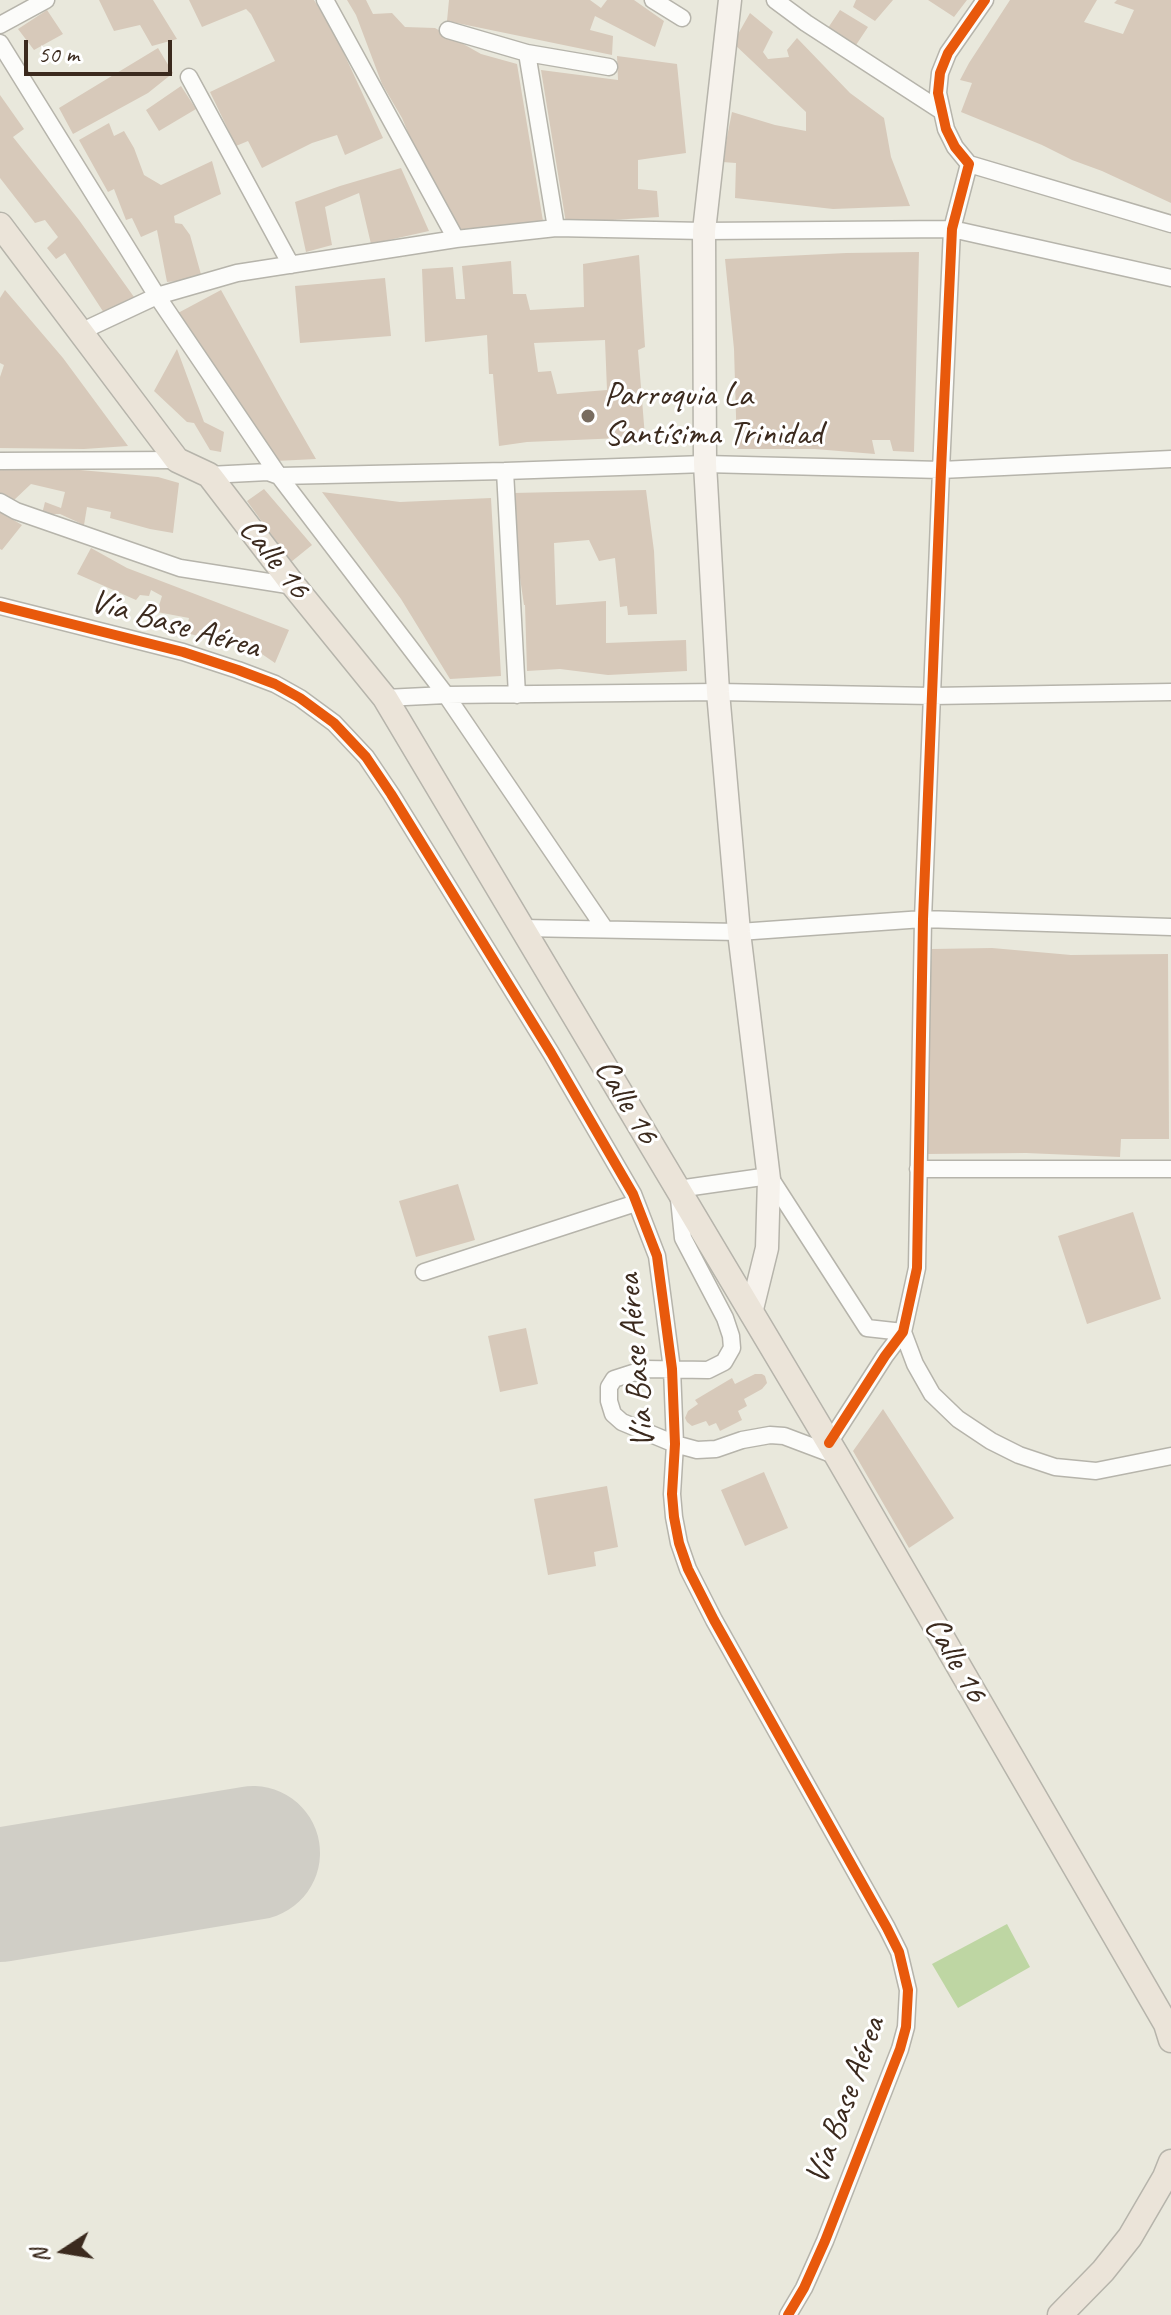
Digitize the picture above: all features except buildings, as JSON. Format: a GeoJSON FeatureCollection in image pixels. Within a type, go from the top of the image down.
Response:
{"type":"FeatureCollection","features":[{"type":"Feature","properties":{"kind":"main road","name":"Calle 16"},"geometry":{"type":"LineString","coordinates":[[0,225],[177,460],[209,475],[385,698],[833,1450],[1166,2024],[1171,2040]]}},
{"type":"Feature","properties":{"kind":"main road"},"geometry":{"type":"LineString","coordinates":[[1060,2315],[1103,2271],[1130,2237],[1171,2162]]}},
{"type":"Feature","properties":{"kind":"street"},"geometry":{"type":"LineString","coordinates":[[0,25],[46,0]]}},
{"type":"Feature","properties":{"kind":"street"},"geometry":{"type":"LineString","coordinates":[[325,0],[456,239]]}},
{"type":"Feature","properties":{"kind":"street"},"geometry":{"type":"LineString","coordinates":[[653,0],[682,18]]}},
{"type":"Feature","properties":{"kind":"street"},"geometry":{"type":"LineString","coordinates":[[730,0],[704,231],[705,464],[718,692],[739,932],[769,1177],[767,1248],[757,1322],[731,1336]]}},
{"type":"Feature","properties":{"kind":"street"},"geometry":{"type":"LineString","coordinates":[[775,0],[940,110]]}},
{"type":"Feature","properties":{"kind":"street"},"geometry":{"type":"LineString","coordinates":[[985,0],[948,53],[940,73],[938,93],[946,129],[969,164],[1171,224]]}},
{"type":"Feature","properties":{"kind":"street"},"geometry":{"type":"LineString","coordinates":[[448,30],[527,53],[609,67]]}},
{"type":"Feature","properties":{"kind":"street"},"geometry":{"type":"LineString","coordinates":[[0,43],[157,296],[279,476],[446,695],[605,929]]}},
{"type":"Feature","properties":{"kind":"street"},"geometry":{"type":"LineString","coordinates":[[527,53],[556,228]]}},
{"type":"Feature","properties":{"kind":"street"},"geometry":{"type":"LineString","coordinates":[[189,77],[291,265]]}},
{"type":"Feature","properties":{"kind":"street"},"geometry":{"type":"LineString","coordinates":[[769,1177],[678,1189],[683,1238],[725,1318],[732,1348],[729,1356],[718,1366],[700,1371],[645,1369],[614,1379],[609,1387],[609,1401],[610,1410],[616,1418],[675,1444],[697,1450],[716,1449],[770,1435],[833,1450],[885,1356],[903,1332],[917,1268],[923,919],[952,229],[969,164]]}},
{"type":"Feature","properties":{"kind":"street"},"geometry":{"type":"LineString","coordinates":[[80,332],[157,296],[237,273],[456,239],[556,228],[704,231],[952,229],[1171,278]]}},
{"type":"Feature","properties":{"kind":"street"},"geometry":{"type":"LineString","coordinates":[[209,475],[505,471],[705,464],[941,470],[1171,459]]}},
{"type":"Feature","properties":{"kind":"street"},"geometry":{"type":"LineString","coordinates":[[0,461],[177,460]]}},
{"type":"Feature","properties":{"kind":"street"},"geometry":{"type":"LineString","coordinates":[[505,471],[517,695]]}},
{"type":"Feature","properties":{"kind":"street"},"geometry":{"type":"LineString","coordinates":[[0,502],[16,511],[180,568],[294,586]]}},
{"type":"Feature","properties":{"kind":"street","name":"Vía Base Aérea"},"geometry":{"type":"LineString","coordinates":[[0,606],[183,652],[238,670],[275,684],[334,723],[366,757],[391,794],[551,1053],[636,1203],[657,1256],[672,1369],[675,1444],[672,1494],[679,1543],[688,1569],[714,1620],[887,1928],[899,1952],[908,1990],[906,2027],[900,2049],[825,2241],[788,2315]]}},
{"type":"Feature","properties":{"kind":"street"},"geometry":{"type":"LineString","coordinates":[[385,698],[718,692],[932,696],[1171,692]]}},
{"type":"Feature","properties":{"kind":"street"},"geometry":{"type":"LineString","coordinates":[[522,928],[739,932],[923,919],[1171,927]]}},
{"type":"Feature","properties":{"kind":"street"},"geometry":{"type":"LineString","coordinates":[[918,1169],[1171,1169]]}},
{"type":"Feature","properties":{"kind":"street"},"geometry":{"type":"LineString","coordinates":[[769,1177],[867,1328],[903,1332]]}},
{"type":"Feature","properties":{"kind":"street"},"geometry":{"type":"LineString","coordinates":[[424,1272],[636,1203]]}},
{"type":"Feature","properties":{"kind":"street"},"geometry":{"type":"LineString","coordinates":[[903,1332],[915,1364],[932,1394],[958,1419],[1019,1455],[1055,1467],[1096,1471],[1171,1456]]}},
{"type":"Feature","properties":{"kind":"green space"},"geometry":{"type":"Polygon","coordinates":[[[1007,1924],[1030,1967],[958,2008],[932,1964],[1007,1924]]]}},
{"type":"Feature","properties":{"kind":"runway"},"geometry":{"type":"LineString","coordinates":[[0,1895],[253,1853]]}},
{"type":"Feature","properties":{"kind":"cycle path"},"geometry":{"type":"LineString","coordinates":[[829,1443],[903,1332],[917,1268],[923,919],[952,229],[969,164],[946,129],[938,93],[940,73],[948,53],[985,0]]}},
{"type":"Feature","properties":{"kind":"cycle path"},"geometry":{"type":"LineString","coordinates":[[0,606],[183,652],[238,670],[275,684],[334,723],[366,757],[391,794],[551,1053],[633,1194],[657,1256],[672,1369],[675,1444],[672,1494],[679,1543],[688,1569],[714,1620],[887,1928],[899,1952],[908,1990],[906,2027],[900,2049],[825,2241],[788,2315]]}},
{"type":"Feature","properties":{"kind":"place","name":"Parroquia La Santísima Trinidad"},"geometry":{"type":"Point","coordinates":[588,416]}}]}
